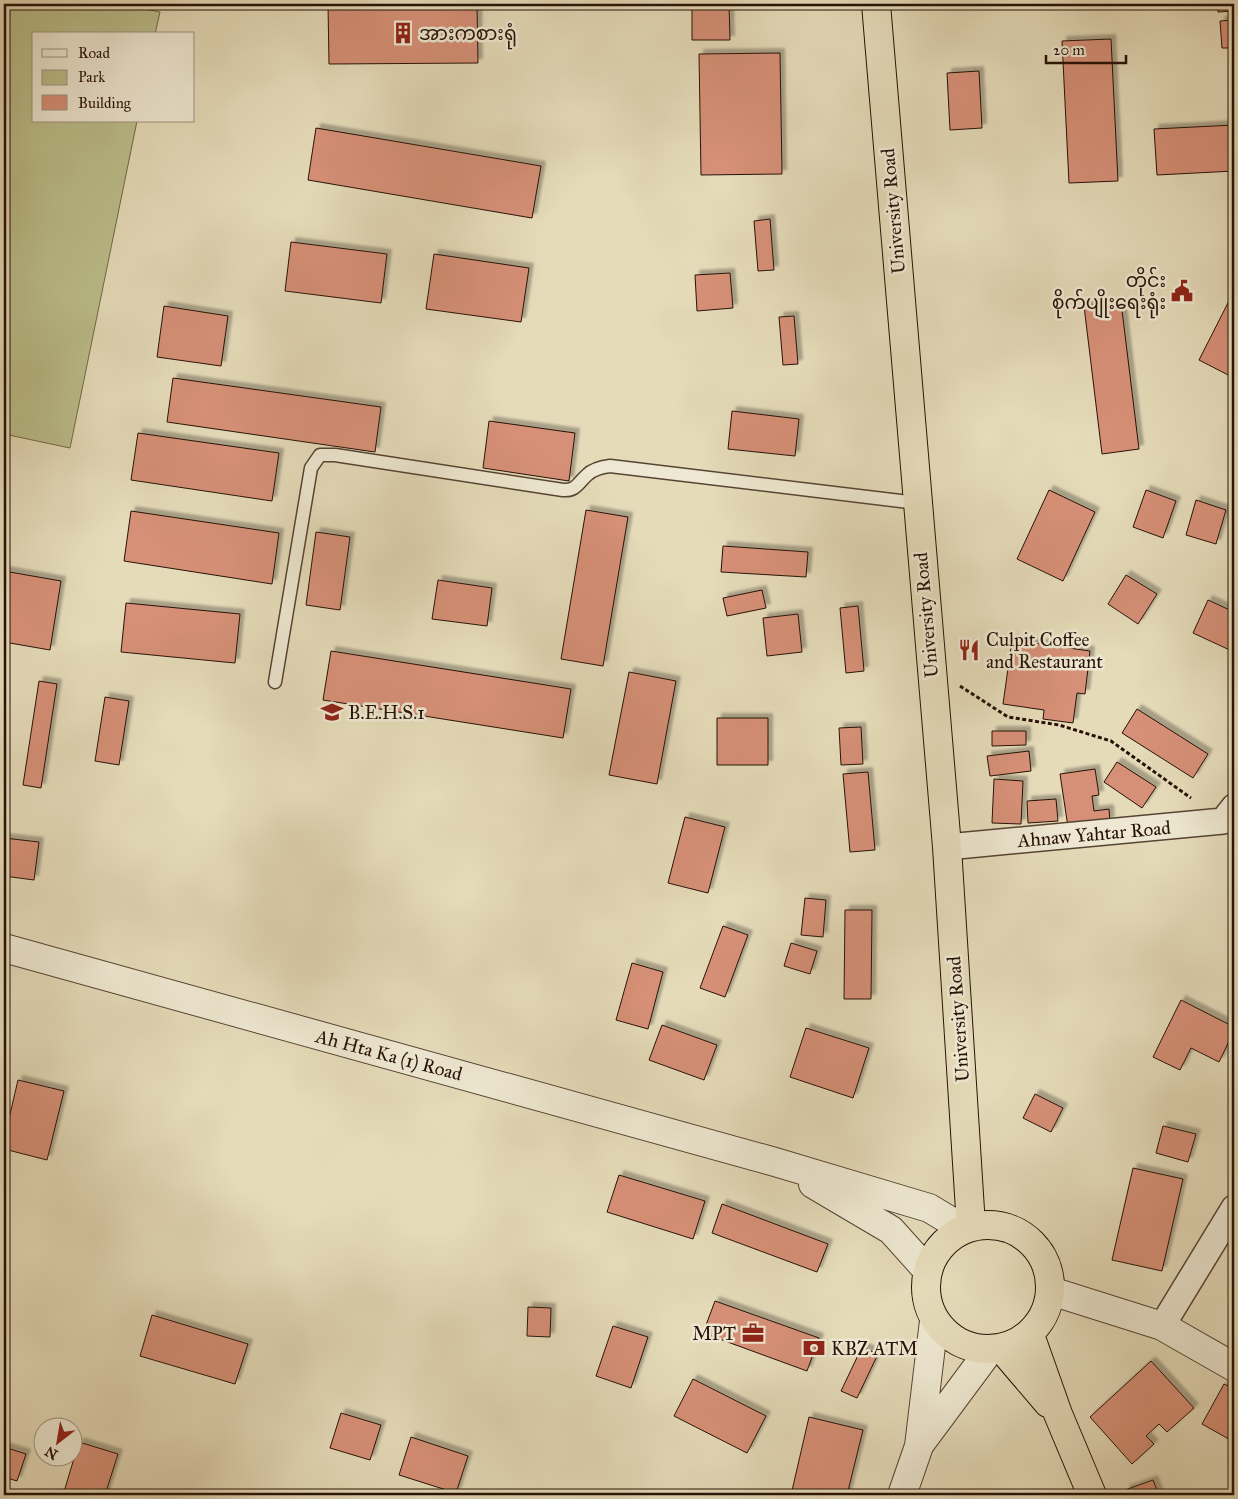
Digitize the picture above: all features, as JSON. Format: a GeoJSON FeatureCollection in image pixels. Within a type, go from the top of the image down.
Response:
{"type":"FeatureCollection","features":[{"type":"Feature","properties":{"kind":"highway","name":"University Road"},"geometry":{"type":"LineString","coordinates":[[876,4],[930,666],[947,848],[967,1228]]}},
{"type":"Feature","properties":{"kind":"highway"},"geometry":{"type":"LineString","coordinates":[[995,1350],[1030,1334],[1045,1315],[1051,1291],[1048,1267],[1036,1246],[1017,1232],[995,1225],[967,1228],[947,1239],[935,1253],[927,1270],[925,1296],[934,1321],[958,1343],[995,1350],[1058,1414]]}},
{"type":"Feature","properties":{"kind":"highway"},"geometry":{"type":"LineString","coordinates":[[1030,1334],[1058,1414],[1092,1495]]}},
{"type":"Feature","properties":{"kind":"street","name":"Ahnaw Yahtar Road"},"geometry":{"type":"LineString","coordinates":[[947,848],[1229,814]]}},
{"type":"Feature","properties":{"kind":"street","name":"Ah Hta Ka (1) Road"},"geometry":{"type":"LineString","coordinates":[[4,948],[775,1162]]}},
{"type":"Feature","properties":{"kind":"street"},"geometry":{"type":"LineString","coordinates":[[775,1162],[929,1208],[967,1228]]}},
{"type":"Feature","properties":{"kind":"street"},"geometry":{"type":"LineString","coordinates":[[775,1162],[891,1230],[927,1270]]}},
{"type":"Feature","properties":{"kind":"street"},"geometry":{"type":"LineString","coordinates":[[1162,1326],[1234,1208]]}},
{"type":"Feature","properties":{"kind":"street"},"geometry":{"type":"LineString","coordinates":[[1051,1291],[1162,1326],[1234,1367]]}},
{"type":"Feature","properties":{"kind":"street"},"geometry":{"type":"LineString","coordinates":[[902,1495],[919,1446],[934,1321]]}},
{"type":"Feature","properties":{"kind":"street"},"geometry":{"type":"LineString","coordinates":[[919,1446],[995,1350]]}},
{"type":"Feature","properties":{"kind":"lane"},"geometry":{"type":"LineString","coordinates":[[275,682],[312,468],[320,455],[335,454],[571,491],[587,474],[598,468],[610,466],[917,502]]}},
{"type":"Feature","properties":{"kind":"path"},"geometry":{"type":"LineString","coordinates":[[930,666],[1008,717],[1059,725],[1111,741],[1229,814]]}},
{"type":"Feature","properties":{"kind":"green space"},"geometry":{"type":"Polygon","coordinates":[[[4,4],[120,4],[160,12],[155,32],[32,32],[32,122],[137,122],[70,448],[4,434],[4,4]]]}},
{"type":"Feature","properties":{"kind":"building","name":"အားကစားရုံ"},"geometry":{"type":"Polygon","coordinates":[[[328,4],[477,4],[478,63],[329,64],[328,4]]]}},
{"type":"Feature","properties":{"kind":"building"},"geometry":{"type":"Polygon","coordinates":[[[692,4],[729,4],[730,40],[692,40],[692,4]]]}},
{"type":"Feature","properties":{"kind":"building"},"geometry":{"type":"Polygon","coordinates":[[[1218,4],[1234,4],[1234,11],[1218,12],[1218,4]]]}},
{"type":"Feature","properties":{"kind":"building"},"geometry":{"type":"Polygon","coordinates":[[[1234,20],[1234,48],[1222,48],[1220,21],[1234,20]]]}},
{"type":"Feature","properties":{"kind":"building"},"geometry":{"type":"Polygon","coordinates":[[[1111,39],[1118,181],[1069,183],[1062,41],[1111,39]]]}},
{"type":"Feature","properties":{"kind":"building"},"geometry":{"type":"Polygon","coordinates":[[[780,53],[782,174],[701,175],[699,54],[780,53]]]}},
{"type":"Feature","properties":{"kind":"building"},"geometry":{"type":"Polygon","coordinates":[[[979,71],[982,128],[950,130],[947,73],[979,71]]]}},
{"type":"Feature","properties":{"kind":"building"},"geometry":{"type":"Polygon","coordinates":[[[1234,125],[1234,171],[1157,175],[1154,129],[1234,125]]]}},
{"type":"Feature","properties":{"kind":"building"},"geometry":{"type":"Polygon","coordinates":[[[316,128],[541,166],[532,218],[308,180],[316,128]]]}},
{"type":"Feature","properties":{"kind":"building"},"geometry":{"type":"Polygon","coordinates":[[[770,219],[774,270],[758,271],[754,221],[770,219]]]}},
{"type":"Feature","properties":{"kind":"building"},"geometry":{"type":"Polygon","coordinates":[[[291,242],[387,254],[381,303],[285,291],[291,242]]]}},
{"type":"Feature","properties":{"kind":"building"},"geometry":{"type":"Polygon","coordinates":[[[434,254],[529,268],[521,322],[426,309],[434,254]]]}},
{"type":"Feature","properties":{"kind":"building"},"geometry":{"type":"Polygon","coordinates":[[[730,273],[733,308],[697,311],[695,275],[730,273]]]}},
{"type":"Feature","properties":{"kind":"building"},"geometry":{"type":"Polygon","coordinates":[[[1234,291],[1234,378],[1199,360],[1234,291]]]}},
{"type":"Feature","properties":{"kind":"building"},"geometry":{"type":"Polygon","coordinates":[[[1121,302],[1139,449],[1102,454],[1084,306],[1121,302]]]}},
{"type":"Feature","properties":{"kind":"building"},"geometry":{"type":"Polygon","coordinates":[[[164,306],[228,316],[221,366],[157,357],[164,306]]]}},
{"type":"Feature","properties":{"kind":"building"},"geometry":{"type":"Polygon","coordinates":[[[794,316],[798,364],[783,365],[779,317],[794,316]]]}},
{"type":"Feature","properties":{"kind":"building"},"geometry":{"type":"Polygon","coordinates":[[[173,378],[381,407],[375,452],[167,422],[173,378]]]}},
{"type":"Feature","properties":{"kind":"building"},"geometry":{"type":"Polygon","coordinates":[[[732,411],[799,419],[795,456],[728,449],[732,411]]]}},
{"type":"Feature","properties":{"kind":"building"},"geometry":{"type":"Polygon","coordinates":[[[489,421],[575,433],[569,481],[483,468],[489,421]]]}},
{"type":"Feature","properties":{"kind":"building"},"geometry":{"type":"Polygon","coordinates":[[[138,433],[279,453],[272,501],[131,480],[138,433]]]}},
{"type":"Feature","properties":{"kind":"building"},"geometry":{"type":"Polygon","coordinates":[[[1049,490],[1095,512],[1063,581],[1017,559],[1049,490]]]}},
{"type":"Feature","properties":{"kind":"building"},"geometry":{"type":"Polygon","coordinates":[[[1146,490],[1176,501],[1163,538],[1133,527],[1146,490]]]}},
{"type":"Feature","properties":{"kind":"building"},"geometry":{"type":"Polygon","coordinates":[[[1196,500],[1226,510],[1216,544],[1186,535],[1196,500]]]}},
{"type":"Feature","properties":{"kind":"building"},"geometry":{"type":"Polygon","coordinates":[[[586,510],[628,517],[603,666],[561,659],[586,510]]]}},
{"type":"Feature","properties":{"kind":"building"},"geometry":{"type":"Polygon","coordinates":[[[131,511],[279,533],[272,584],[124,561],[131,511]]]}},
{"type":"Feature","properties":{"kind":"building"},"geometry":{"type":"Polygon","coordinates":[[[316,532],[350,537],[340,610],[306,605],[316,532]]]}},
{"type":"Feature","properties":{"kind":"building"},"geometry":{"type":"Polygon","coordinates":[[[723,546],[808,552],[806,577],[721,572],[723,546]]]}},
{"type":"Feature","properties":{"kind":"building"},"geometry":{"type":"Polygon","coordinates":[[[4,571],[61,581],[50,650],[4,642],[4,571]]]}},
{"type":"Feature","properties":{"kind":"building"},"geometry":{"type":"Polygon","coordinates":[[[1126,575],[1157,594],[1138,624],[1108,604],[1126,575]]]}},
{"type":"Feature","properties":{"kind":"building"},"geometry":{"type":"Polygon","coordinates":[[[438,580],[492,588],[487,626],[432,619],[438,580]]]}},
{"type":"Feature","properties":{"kind":"building"},"geometry":{"type":"Polygon","coordinates":[[[762,590],[766,608],[727,616],[723,598],[762,590]]]}},
{"type":"Feature","properties":{"kind":"building"},"geometry":{"type":"Polygon","coordinates":[[[1208,600],[1234,612],[1234,652],[1193,633],[1208,600]]]}},
{"type":"Feature","properties":{"kind":"building"},"geometry":{"type":"Polygon","coordinates":[[[126,603],[240,614],[235,663],[121,652],[126,603]]]}},
{"type":"Feature","properties":{"kind":"building"},"geometry":{"type":"Polygon","coordinates":[[[858,606],[864,671],[846,673],[840,608],[858,606]]]}},
{"type":"Feature","properties":{"kind":"building"},"geometry":{"type":"Polygon","coordinates":[[[798,614],[802,652],[767,656],[763,618],[798,614]]]}},
{"type":"Feature","properties":{"kind":"building"},"geometry":{"type":"Polygon","coordinates":[[[1012,640],[1090,651],[1085,694],[1077,693],[1073,723],[1043,719],[1044,710],[1003,704],[1012,640]]]}},
{"type":"Feature","properties":{"kind":"building"},"geometry":{"type":"Polygon","coordinates":[[[331,651],[571,689],[563,738],[323,700],[331,651]]]}},
{"type":"Feature","properties":{"kind":"building"},"geometry":{"type":"Polygon","coordinates":[[[629,672],[676,681],[657,784],[609,775],[629,672]]]}},
{"type":"Feature","properties":{"kind":"building"},"geometry":{"type":"Polygon","coordinates":[[[39,681],[57,684],[41,788],[23,785],[39,681]]]}},
{"type":"Feature","properties":{"kind":"building"},"geometry":{"type":"Polygon","coordinates":[[[105,697],[129,701],[119,765],[95,761],[105,697]]]}},
{"type":"Feature","properties":{"kind":"building"},"geometry":{"type":"Polygon","coordinates":[[[1137,709],[1208,754],[1193,778],[1122,733],[1137,709]]]}},
{"type":"Feature","properties":{"kind":"building"},"geometry":{"type":"Polygon","coordinates":[[[717,718],[768,718],[768,765],[717,765],[717,718]]]}},
{"type":"Feature","properties":{"kind":"building"},"geometry":{"type":"Polygon","coordinates":[[[861,727],[863,764],[841,765],[839,728],[861,727]]]}},
{"type":"Feature","properties":{"kind":"building"},"geometry":{"type":"Polygon","coordinates":[[[992,731],[1026,731],[1026,745],[992,746],[992,731]]]}},
{"type":"Feature","properties":{"kind":"building"},"geometry":{"type":"Polygon","coordinates":[[[1029,751],[1031,771],[990,776],[987,756],[1029,751]]]}},
{"type":"Feature","properties":{"kind":"building"},"geometry":{"type":"Polygon","coordinates":[[[1117,762],[1156,787],[1142,808],[1104,782],[1117,762]]]}},
{"type":"Feature","properties":{"kind":"building"},"geometry":{"type":"Polygon","coordinates":[[[1095,769],[1099,795],[1092,796],[1094,811],[1109,809],[1110,821],[1068,827],[1060,774],[1095,769]]]}},
{"type":"Feature","properties":{"kind":"building"},"geometry":{"type":"Polygon","coordinates":[[[868,772],[875,850],[850,852],[843,774],[868,772]]]}},
{"type":"Feature","properties":{"kind":"building"},"geometry":{"type":"Polygon","coordinates":[[[994,779],[1023,781],[1021,824],[992,823],[994,779]]]}},
{"type":"Feature","properties":{"kind":"building"},"geometry":{"type":"Polygon","coordinates":[[[1056,799],[1058,821],[1028,823],[1027,801],[1056,799]]]}},
{"type":"Feature","properties":{"kind":"building"},"geometry":{"type":"Polygon","coordinates":[[[685,817],[725,827],[708,893],[668,883],[685,817]]]}},
{"type":"Feature","properties":{"kind":"building"},"geometry":{"type":"Polygon","coordinates":[[[4,838],[39,842],[34,880],[4,876],[4,838]]]}},
{"type":"Feature","properties":{"kind":"building"},"geometry":{"type":"Polygon","coordinates":[[[805,898],[826,900],[823,937],[801,935],[805,898]]]}},
{"type":"Feature","properties":{"kind":"building"},"geometry":{"type":"Polygon","coordinates":[[[845,910],[872,910],[871,999],[844,999],[845,910]]]}},
{"type":"Feature","properties":{"kind":"building"},"geometry":{"type":"Polygon","coordinates":[[[723,926],[748,935],[725,997],[700,988],[723,926]]]}},
{"type":"Feature","properties":{"kind":"building"},"geometry":{"type":"Polygon","coordinates":[[[791,943],[817,951],[810,974],[784,966],[791,943]]]}},
{"type":"Feature","properties":{"kind":"building"},"geometry":{"type":"Polygon","coordinates":[[[632,963],[663,972],[648,1029],[616,1020],[632,963]]]}},
{"type":"Feature","properties":{"kind":"building"},"geometry":{"type":"Polygon","coordinates":[[[1181,1000],[1234,1027],[1234,1031],[1219,1062],[1191,1048],[1180,1070],[1153,1057],[1181,1000]]]}},
{"type":"Feature","properties":{"kind":"building"},"geometry":{"type":"Polygon","coordinates":[[[662,1025],[717,1045],[704,1080],[649,1060],[662,1025]]]}},
{"type":"Feature","properties":{"kind":"building"},"geometry":{"type":"Polygon","coordinates":[[[806,1028],[869,1048],[853,1098],[790,1077],[806,1028]]]}},
{"type":"Feature","properties":{"kind":"building"},"geometry":{"type":"Polygon","coordinates":[[[18,1080],[64,1091],[47,1160],[4,1149],[4,1140],[18,1080]]]}},
{"type":"Feature","properties":{"kind":"building"},"geometry":{"type":"Polygon","coordinates":[[[1035,1094],[1063,1108],[1051,1132],[1023,1118],[1035,1094]]]}},
{"type":"Feature","properties":{"kind":"building"},"geometry":{"type":"Polygon","coordinates":[[[1163,1126],[1196,1134],[1188,1162],[1156,1153],[1163,1126]]]}},
{"type":"Feature","properties":{"kind":"building"},"geometry":{"type":"Polygon","coordinates":[[[1133,1168],[1183,1179],[1162,1271],[1112,1260],[1133,1168]]]}},
{"type":"Feature","properties":{"kind":"building"},"geometry":{"type":"Polygon","coordinates":[[[619,1175],[705,1201],[693,1239],[607,1212],[619,1175]]]}},
{"type":"Feature","properties":{"kind":"building"},"geometry":{"type":"Polygon","coordinates":[[[722,1204],[828,1244],[817,1272],[712,1233],[722,1204]]]}},
{"type":"Feature","properties":{"kind":"building"},"geometry":{"type":"Polygon","coordinates":[[[715,1301],[819,1338],[807,1371],[703,1333],[715,1301]]]}},
{"type":"Feature","properties":{"kind":"building"},"geometry":{"type":"Polygon","coordinates":[[[528,1307],[551,1308],[550,1337],[527,1336],[528,1307]]]}},
{"type":"Feature","properties":{"kind":"building"},"geometry":{"type":"Polygon","coordinates":[[[152,1315],[248,1344],[235,1384],[140,1356],[152,1315]]]}},
{"type":"Feature","properties":{"kind":"building"},"geometry":{"type":"Polygon","coordinates":[[[613,1326],[648,1337],[631,1388],[596,1376],[613,1326]]]}},
{"type":"Feature","properties":{"kind":"building"},"geometry":{"type":"Polygon","coordinates":[[[862,1347],[878,1354],[857,1398],[841,1391],[862,1347]]]}},
{"type":"Feature","properties":{"kind":"building"},"geometry":{"type":"Polygon","coordinates":[[[1151,1361],[1194,1408],[1167,1432],[1159,1424],[1146,1436],[1154,1444],[1132,1464],[1090,1417],[1151,1361]]]}},
{"type":"Feature","properties":{"kind":"building"},"geometry":{"type":"Polygon","coordinates":[[[693,1379],[766,1416],[747,1453],[674,1416],[693,1379]]]}},
{"type":"Feature","properties":{"kind":"building"},"geometry":{"type":"Polygon","coordinates":[[[1224,1384],[1234,1389],[1234,1442],[1202,1424],[1224,1384]]]}},
{"type":"Feature","properties":{"kind":"building"},"geometry":{"type":"Polygon","coordinates":[[[341,1413],[381,1425],[370,1460],[330,1448],[341,1413]]]}},
{"type":"Feature","properties":{"kind":"building"},"geometry":{"type":"Polygon","coordinates":[[[809,1417],[863,1430],[847,1495],[791,1495],[809,1417]]]}},
{"type":"Feature","properties":{"kind":"building"},"geometry":{"type":"Polygon","coordinates":[[[411,1437],[468,1456],[456,1493],[399,1475],[411,1437]]]}},
{"type":"Feature","properties":{"kind":"building"},"geometry":{"type":"Polygon","coordinates":[[[82,1443],[118,1454],[105,1495],[63,1495],[72,1466],[82,1466],[82,1443]]]}},
{"type":"Feature","properties":{"kind":"building"},"geometry":{"type":"Polygon","coordinates":[[[4,1447],[26,1454],[17,1481],[4,1477],[4,1447]]]}},
{"type":"Feature","properties":{"kind":"building"},"geometry":{"type":"Polygon","coordinates":[[[1153,1480],[1159,1495],[1127,1495],[1125,1490],[1153,1480]]]}},
{"type":"Feature","properties":{"kind":"place","name":"အားကစားရုံ"},"geometry":{"type":"Point","coordinates":[403,33]}},
{"type":"Feature","properties":{"kind":"place","name":"တိုင်း စိုက်ပျိုးရေးရုံး"},"geometry":{"type":"Point","coordinates":[1182,291]}},
{"type":"Feature","properties":{"kind":"place","name":"Culpit Coffee and Restaurant"},"geometry":{"type":"Point","coordinates":[969,650]}},
{"type":"Feature","properties":{"kind":"place","name":"B.E.H.S.1"},"geometry":{"type":"Point","coordinates":[332,712]}},
{"type":"Feature","properties":{"kind":"place","name":"MPT"},"geometry":{"type":"Point","coordinates":[753,1333]}},
{"type":"Feature","properties":{"kind":"place","name":"KBZ ATM"},"geometry":{"type":"Point","coordinates":[814,1348]}}]}
